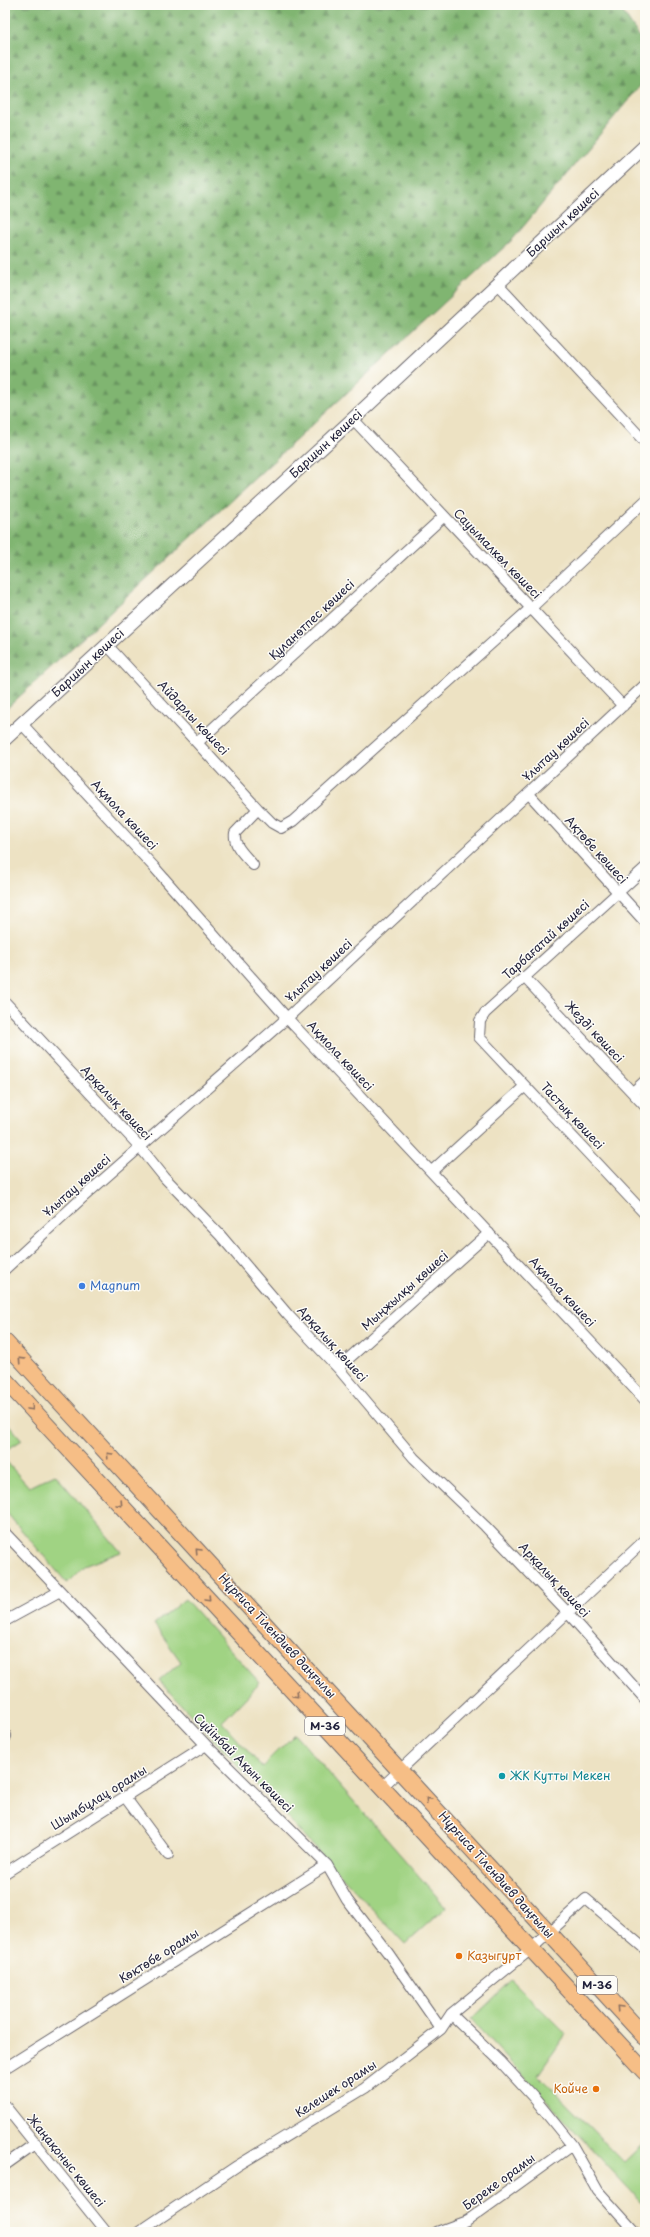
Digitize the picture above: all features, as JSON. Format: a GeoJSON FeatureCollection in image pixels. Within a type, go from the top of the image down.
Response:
{"type":"FeatureCollection","features":[{"type":"Feature","properties":{"kind":"main road","name":"Нұрғиса Тілендиев даңғылы"},"geometry":{"type":"LineString","coordinates":[[5,1342],[400,1769],[645,2037]]}},
{"type":"Feature","properties":{"kind":"main road","name":"Нұрғиса Тілендиев даңғылы"},"geometry":{"type":"LineString","coordinates":[[5,1380],[645,2072]]}},
{"type":"Feature","properties":{"kind":"street","name":"Баршын көшесі"},"geometry":{"type":"LineString","coordinates":[[5,739],[498,284],[645,146]]}},
{"type":"Feature","properties":{"kind":"street"},"geometry":{"type":"LineString","coordinates":[[498,284],[645,442]]}},
{"type":"Feature","properties":{"kind":"street","name":"Сауымалкөл көшесі"},"geometry":{"type":"LineString","coordinates":[[352,419],[623,706]]}},
{"type":"Feature","properties":{"kind":"street"},"geometry":{"type":"LineString","coordinates":[[531,608],[645,501]]}},
{"type":"Feature","properties":{"kind":"street","name":"Қуланөтпес көшесі"},"geometry":{"type":"LineString","coordinates":[[198,742],[443,517]]}},
{"type":"Feature","properties":{"kind":"street","name":"Айдарлы көшесі"},"geometry":{"type":"LineString","coordinates":[[107,645],[198,742],[258,809],[272,823],[281,828],[293,821],[531,608]]}},
{"type":"Feature","properties":{"kind":"street","name":"Ұлытау көшесі"},"geometry":{"type":"LineString","coordinates":[[5,1269],[140,1147],[287,1018],[645,685]]}},
{"type":"Feature","properties":{"kind":"street","name":"Ақмола көшесі"},"geometry":{"type":"LineString","coordinates":[[22,724],[149,862],[287,1018],[645,1400]]}},
{"type":"Feature","properties":{"kind":"street","name":"Ақтөбе көшесі"},"geometry":{"type":"LineString","coordinates":[[529,794],[645,922]]}},
{"type":"Feature","properties":{"kind":"street"},"geometry":{"type":"LineString","coordinates":[[253,865],[235,843],[234,838],[235,833],[258,809]]}},
{"type":"Feature","properties":{"kind":"street","name":"Тарбағатай көшесі"},"geometry":{"type":"LineString","coordinates":[[479,1037],[479,1025],[484,1013],[645,868]]}},
{"type":"Feature","properties":{"kind":"street","name":"Жезді көшесі"},"geometry":{"type":"LineString","coordinates":[[524,977],[645,1106]]}},
{"type":"Feature","properties":{"kind":"street","name":"Арқалық көшесі"},"geometry":{"type":"LineString","coordinates":[[5,1002],[140,1147],[165,1178],[220,1235],[288,1316],[338,1368],[414,1458],[485,1526],[567,1612],[645,1699]]}},
{"type":"Feature","properties":{"kind":"street","name":"Тастық көшесі"},"geometry":{"type":"LineString","coordinates":[[479,1037],[645,1214]]}},
{"type":"Feature","properties":{"kind":"street"},"geometry":{"type":"LineString","coordinates":[[633,1092],[645,1081]]}},
{"type":"Feature","properties":{"kind":"street"},"geometry":{"type":"LineString","coordinates":[[432,1171],[526,1086]]}},
{"type":"Feature","properties":{"kind":"street","name":"Мыңжылқы көшесі"},"geometry":{"type":"LineString","coordinates":[[338,1368],[489,1233]]}},
{"type":"Feature","properties":{"kind":"street","name":"Сүйінбай Ақын көшесі"},"geometry":{"type":"LineString","coordinates":[[5,1533],[206,1745],[327,1865],[347,1900],[388,1953],[441,2029]]}},
{"type":"Feature","properties":{"kind":"street"},"geometry":{"type":"LineString","coordinates":[[382,1787],[645,1540]]}},
{"type":"Feature","properties":{"kind":"street"},"geometry":{"type":"LineString","coordinates":[[5,1621],[60,1591]]}},
{"type":"Feature","properties":{"kind":"street","name":"Шымбұлаұ орамы"},"geometry":{"type":"LineString","coordinates":[[5,1872],[206,1745]]}},
{"type":"Feature","properties":{"kind":"street"},"geometry":{"type":"LineString","coordinates":[[125,1797],[168,1855]]}},
{"type":"Feature","properties":{"kind":"street","name":"Көктөбе орамы"},"geometry":{"type":"LineString","coordinates":[[5,2068],[327,1865]]}},
{"type":"Feature","properties":{"kind":"street","name":"Келешек орамы"},"geometry":{"type":"LineString","coordinates":[[140,2232],[237,2166],[365,2088],[441,2029],[452,2014],[531,1949],[586,1899],[645,1949]]}},
{"type":"Feature","properties":{"kind":"street"},"geometry":{"type":"LineString","coordinates":[[452,2014],[500,2061],[572,2145],[598,2191],[635,2232]]}},
{"type":"Feature","properties":{"kind":"street","name":"Жаңақоныс көшесі"},"geometry":{"type":"LineString","coordinates":[[5,2106],[106,2232]]}},
{"type":"Feature","properties":{"kind":"street"},"geometry":{"type":"LineString","coordinates":[[5,2165],[36,2143]]}},
{"type":"Feature","properties":{"kind":"street","name":"Береке орамы"},"geometry":{"type":"LineString","coordinates":[[437,2232],[467,2221],[572,2145]]}},
{"type":"Feature","properties":{"kind":"green space"},"geometry":{"type":"Polygon","coordinates":[[[5,5],[618,5],[645,45],[645,80],[513,239],[5,710],[5,5]]]}},
{"type":"Feature","properties":{"kind":"green space"},"geometry":{"type":"Polygon","coordinates":[[[5,1420],[22,1440],[5,1451],[5,1420]]]}},
{"type":"Feature","properties":{"kind":"green space"},"geometry":{"type":"Polygon","coordinates":[[[5,1460],[29,1487],[55,1474],[121,1552],[84,1566],[67,1583],[5,1511],[5,1460]]]}},
{"type":"Feature","properties":{"kind":"green space"},"geometry":{"type":"Polygon","coordinates":[[[185,1599],[260,1683],[222,1722],[262,1767],[295,1734],[446,1907],[405,1944],[159,1681],[181,1662],[154,1624],[185,1599]]]}},
{"type":"Feature","properties":{"kind":"green space"},"geometry":{"type":"Polygon","coordinates":[[[512,1980],[566,2034],[538,2075],[624,2162],[645,2142],[645,2206],[471,2020],[512,1980]]]}},
{"type":"Feature","properties":{"kind":"place","name":"Magnum"},"geometry":{"type":"Point","coordinates":[82,1286]}},
{"type":"Feature","properties":{"kind":"place","name":"ЖК Кутты Мекен"},"geometry":{"type":"Point","coordinates":[502,1776]}},
{"type":"Feature","properties":{"kind":"place","name":"Казыгурт"},"geometry":{"type":"Point","coordinates":[459,1956]}},
{"type":"Feature","properties":{"kind":"place","name":"Койче"},"geometry":{"type":"Point","coordinates":[596,2089]}}]}
